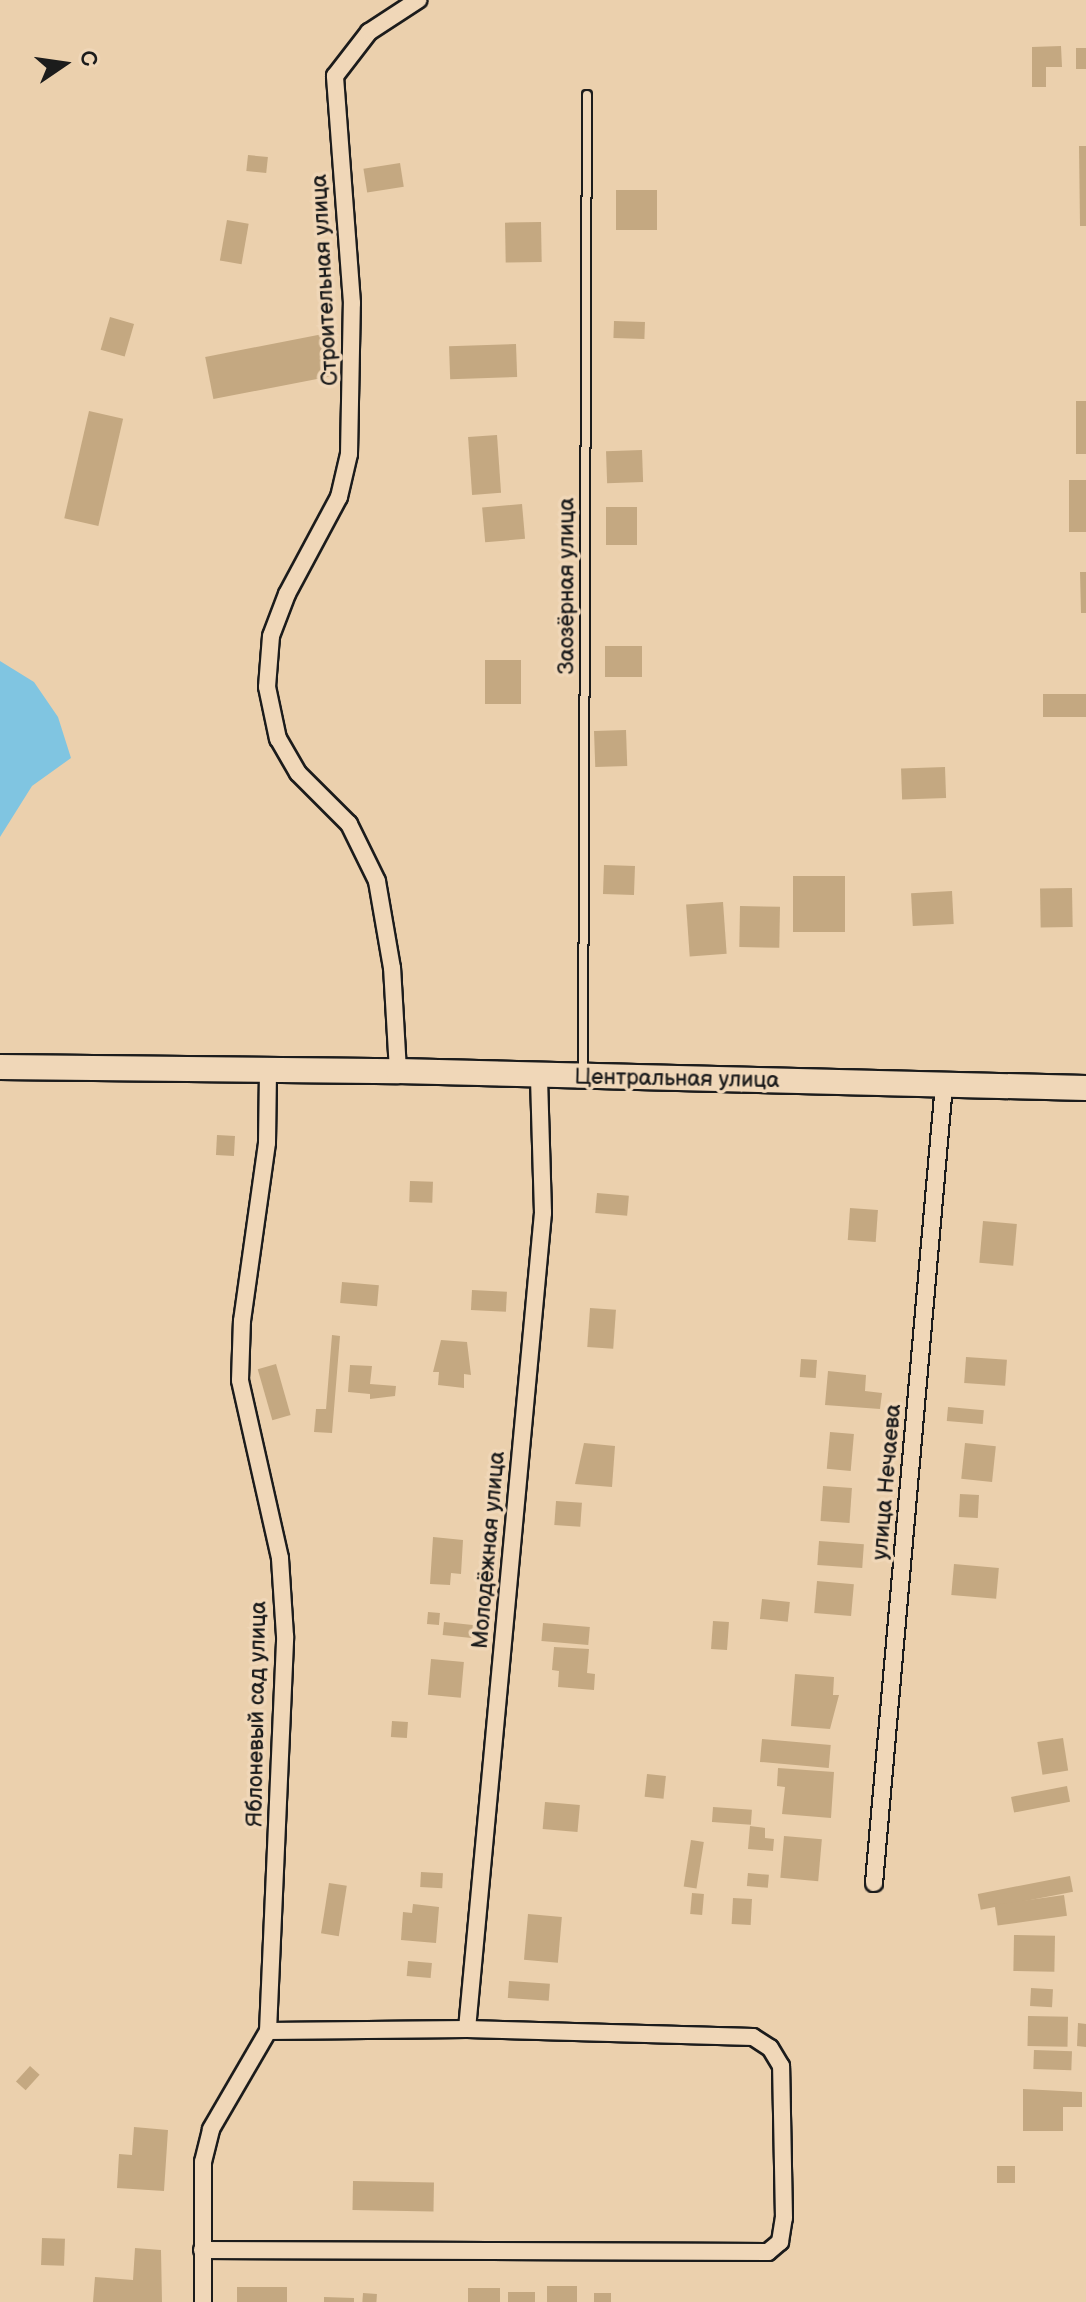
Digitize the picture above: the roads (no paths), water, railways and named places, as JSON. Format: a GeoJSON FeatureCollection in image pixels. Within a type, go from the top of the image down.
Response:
{"type":"FeatureCollection","features":[{"type":"Feature","properties":{"kind":"street","name":"Строительная улица"},"geometry":{"type":"LineString","coordinates":[[398,1071],[392,968],[377,881],[349,824],[298,773],[278,739],[267,687],[271,636],[287,594],[339,497],[349,454],[352,303],[335,76],[369,32],[418,0]]}},
{"type":"Feature","properties":{"kind":"street","name":"Центральная улица"},"geometry":{"type":"LineString","coordinates":[[0,1067],[268,1073],[398,1071],[1086,1088]]}},
{"type":"Feature","properties":{"kind":"street","name":"Яблоневый сад улица"},"geometry":{"type":"LineString","coordinates":[[203,2302],[203,2162],[211,2129],[268,2031],[285,1636],[280,1558],[240,1380],[242,1321],[267,1143],[268,1073]]}},
{"type":"Feature","properties":{"kind":"street","name":"Молодёжная улица"},"geometry":{"type":"LineString","coordinates":[[467,2029],[543,1213],[539,1075]]}},
{"type":"Feature","properties":{"kind":"street","name":"улица Нечаева"},"geometry":{"type":"LineString","coordinates":[[874,1883],[944,1085]]}},
{"type":"Feature","properties":{"kind":"street"},"geometry":{"type":"LineString","coordinates":[[202,2250],[768,2252],[780,2242],[784,2218],[781,2066],[770,2048],[753,2037],[467,2029],[268,2031]]}},
{"type":"Feature","properties":{"kind":"lane","name":"Заозёрная улица"},"geometry":{"type":"LineString","coordinates":[[583,1077],[587,95]]}},
{"type":"Feature","properties":{"kind":"water"},"geometry":{"type":"Polygon","coordinates":[[[0,661],[34,682],[58,717],[71,758],[32,786],[0,837],[0,661]]]}}]}
